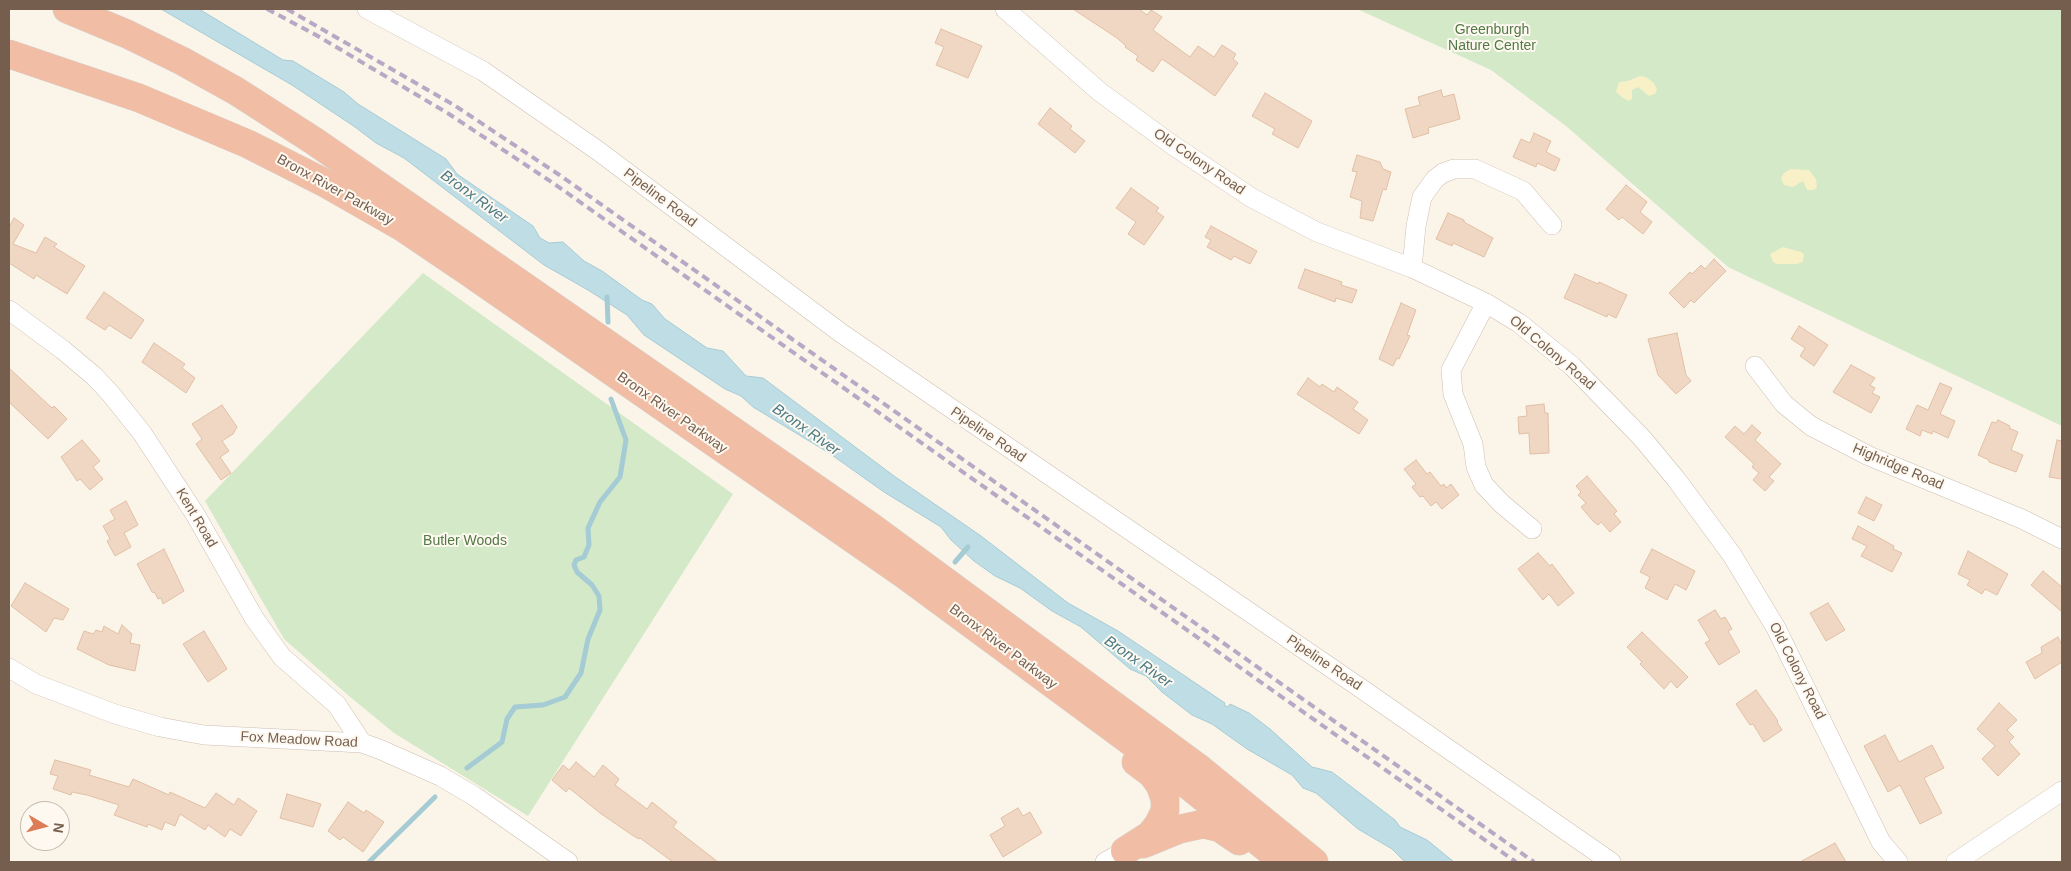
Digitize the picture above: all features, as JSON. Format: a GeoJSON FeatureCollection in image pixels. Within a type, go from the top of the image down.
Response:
{"type":"FeatureCollection","features":[{"type":"Feature","properties":{"kind":"highway","name":"Bronx River Parkway"},"geometry":{"type":"LineString","coordinates":[[67,9],[127,34],[189,65],[249,99],[314,141],[870,526],[1200,769],[1314,862]]}},
{"type":"Feature","properties":{"kind":"highway","name":"Bronx River Parkway"},"geometry":{"type":"LineString","coordinates":[[9,54],[130,95],[193,119],[275,157],[378,213],[470,273],[905,575],[1211,802],[1284,862]]}},
{"type":"Feature","properties":{"kind":"highway"},"geometry":{"type":"LineString","coordinates":[[1049,682],[1103,736],[1152,774],[1164,793],[1165,812],[1158,825],[1150,835],[1115,857]]}},
{"type":"Feature","properties":{"kind":"highway"},"geometry":{"type":"LineString","coordinates":[[1115,857],[1180,829],[1208,824],[1232,835],[1264,862]]}},
{"type":"Feature","properties":{"kind":"street","name":"Pipeline Road"},"geometry":{"type":"LineString","coordinates":[[367,9],[483,71],[512,90],[597,150],[849,339],[1352,682],[1611,862]]}},
{"type":"Feature","properties":{"kind":"street","name":"Old Colony Road"},"geometry":{"type":"LineString","coordinates":[[1005,9],[1100,92],[1211,172],[1252,198],[1310,228],[1412,268],[1486,303],[1514,319],[1544,342],[1592,386],[1642,438],[1706,520],[1759,598],[1881,842],[1898,862]]}},
{"type":"Feature","properties":{"kind":"street"},"geometry":{"type":"LineString","coordinates":[[1412,268],[1416,226],[1422,196],[1435,179],[1443,173],[1454,169],[1475,169],[1523,191],[1552,225]]}},
{"type":"Feature","properties":{"kind":"street"},"geometry":{"type":"LineString","coordinates":[[1486,303],[1451,370],[1454,394],[1473,444],[1476,467],[1484,485],[1502,504],[1532,529]]}},
{"type":"Feature","properties":{"kind":"street","name":"Kent Road"},"geometry":{"type":"LineString","coordinates":[[9,310],[88,371],[114,398],[142,433],[195,514],[254,618],[282,657],[337,705],[362,743]]}},
{"type":"Feature","properties":{"kind":"street","name":"Highridge Road"},"geometry":{"type":"LineString","coordinates":[[1755,366],[1784,404],[1811,426],[1869,456],[2006,512],[2062,539]]}},
{"type":"Feature","properties":{"kind":"street","name":"Fox Meadow Road"},"geometry":{"type":"LineString","coordinates":[[9,668],[36,684],[115,714],[160,727],[204,736],[362,743],[440,776],[474,796],[568,862]]}},
{"type":"Feature","properties":{"kind":"street"},"geometry":{"type":"LineString","coordinates":[[1956,862],[2062,791]]}},
{"type":"Feature","properties":{"kind":"green space","name":"Greenburgh Nature Center"},"geometry":{"type":"Polygon","coordinates":[[[1357,9],[2062,9],[2062,426],[1728,267],[1566,126],[1491,70],[1357,9]]]}},
{"type":"Feature","properties":{"kind":"green space","name":"Butler Woods"},"geometry":{"type":"Polygon","coordinates":[[[423,273],[733,494],[528,816],[394,733],[284,639],[205,501],[423,273]]]}},
{"type":"Feature","properties":{"kind":"sand"},"geometry":{"type":"Polygon","coordinates":[[[1640,76],[1646,77],[1654,83],[1657,89],[1655,94],[1649,96],[1638,87],[1632,90],[1632,99],[1629,101],[1616,92],[1619,82],[1628,81],[1640,76]]]}},
{"type":"Feature","properties":{"kind":"sand"},"geometry":{"type":"Polygon","coordinates":[[[1790,169],[1809,170],[1816,179],[1817,187],[1814,190],[1807,190],[1803,181],[1793,187],[1784,185],[1781,179],[1783,174],[1790,169]]]}},
{"type":"Feature","properties":{"kind":"sand"},"geometry":{"type":"Polygon","coordinates":[[[1783,247],[1804,254],[1803,262],[1797,264],[1777,264],[1773,262],[1770,254],[1783,247]]]}},
{"type":"Feature","properties":{"kind":"water","name":"Bronx River"},"geometry":{"type":"Polygon","coordinates":[[[161,9],[199,9],[283,60],[293,61],[446,159],[457,174],[533,226],[540,238],[549,243],[563,242],[584,261],[602,271],[642,300],[652,304],[665,319],[707,348],[723,351],[746,376],[763,378],[894,476],[981,536],[1068,603],[1118,631],[1225,703],[1224,705],[1228,707],[1230,704],[1249,713],[1270,729],[1312,767],[1332,772],[1395,820],[1400,827],[1427,840],[1454,862],[1405,862],[1392,849],[1358,829],[1316,793],[1303,788],[1292,775],[1247,749],[1212,724],[1192,715],[1162,692],[1146,676],[1130,669],[1081,627],[1052,611],[1020,588],[995,576],[974,561],[951,540],[941,527],[884,492],[829,453],[753,407],[741,396],[725,389],[644,335],[627,315],[544,265],[404,158],[376,143],[292,85],[161,9]]]}},
{"type":"Feature","properties":{"kind":"building"},"geometry":{"type":"Polygon","coordinates":[[[1073,9],[1139,9],[1147,15],[1151,10],[1162,17],[1153,30],[1190,57],[1198,46],[1214,57],[1222,45],[1236,54],[1233,59],[1238,63],[1215,96],[1162,59],[1153,72],[1136,60],[1138,56],[1125,47],[1117,38],[1073,9]]]}},
{"type":"Feature","properties":{"kind":"building"},"geometry":{"type":"Polygon","coordinates":[[[941,29],[982,46],[968,78],[936,65],[944,47],[935,43],[941,29]]]}},
{"type":"Feature","properties":{"kind":"building"},"geometry":{"type":"Polygon","coordinates":[[[1441,90],[1443,97],[1454,94],[1460,119],[1428,128],[1429,133],[1413,138],[1405,109],[1420,105],[1418,97],[1441,90]]]}},
{"type":"Feature","properties":{"kind":"building"},"geometry":{"type":"Polygon","coordinates":[[[1265,93],[1312,121],[1298,148],[1272,134],[1275,129],[1252,116],[1265,93]]]}},
{"type":"Feature","properties":{"kind":"building"},"geometry":{"type":"Polygon","coordinates":[[[1050,108],[1072,126],[1070,129],[1085,141],[1075,153],[1038,124],[1050,108]]]}},
{"type":"Feature","properties":{"kind":"building"},"geometry":{"type":"Polygon","coordinates":[[[1534,133],[1551,141],[1546,152],[1560,159],[1555,171],[1537,163],[1536,167],[1513,157],[1521,139],[1530,143],[1534,133]]]}},
{"type":"Feature","properties":{"kind":"building"},"geometry":{"type":"Polygon","coordinates":[[[1357,155],[1380,162],[1383,169],[1391,172],[1386,190],[1383,189],[1373,221],[1360,218],[1362,201],[1350,197],[1357,172],[1352,171],[1357,155]]]}},
{"type":"Feature","properties":{"kind":"building"},"geometry":{"type":"Polygon","coordinates":[[[1626,185],[1647,202],[1640,212],[1652,222],[1643,234],[1622,217],[1619,220],[1606,209],[1626,185]]]}},
{"type":"Feature","properties":{"kind":"building"},"geometry":{"type":"Polygon","coordinates":[[[1131,188],[1159,208],[1156,211],[1164,217],[1144,245],[1128,234],[1136,222],[1116,208],[1131,188]]]}},
{"type":"Feature","properties":{"kind":"building"},"geometry":{"type":"Polygon","coordinates":[[[1448,213],[1464,220],[1464,222],[1493,238],[1484,257],[1453,243],[1452,246],[1436,239],[1448,213]]]}},
{"type":"Feature","properties":{"kind":"building"},"geometry":{"type":"Polygon","coordinates":[[[14,218],[24,225],[13,244],[36,253],[45,237],[57,244],[54,247],[85,266],[67,294],[36,275],[34,279],[9,263],[9,227],[14,218]]]}},
{"type":"Feature","properties":{"kind":"building"},"geometry":{"type":"Polygon","coordinates":[[[1211,226],[1257,251],[1250,264],[1234,256],[1231,260],[1207,247],[1211,240],[1205,237],[1211,226]]]}},
{"type":"Feature","properties":{"kind":"building"},"geometry":{"type":"Polygon","coordinates":[[[1714,259],[1726,271],[1694,303],[1691,300],[1684,308],[1669,293],[1690,272],[1692,274],[1701,265],[1705,269],[1714,259]]]}},
{"type":"Feature","properties":{"kind":"building"},"geometry":{"type":"Polygon","coordinates":[[[1305,269],[1342,282],[1341,285],[1357,290],[1352,303],[1336,298],[1335,302],[1298,288],[1305,269]]]}},
{"type":"Feature","properties":{"kind":"building"},"geometry":{"type":"Polygon","coordinates":[[[1575,274],[1598,284],[1599,282],[1627,295],[1616,318],[1608,314],[1607,317],[1564,298],[1575,274]]]}},
{"type":"Feature","properties":{"kind":"building"},"geometry":{"type":"Polygon","coordinates":[[[104,292],[144,320],[131,339],[109,325],[105,330],[86,318],[104,292]]]}},
{"type":"Feature","properties":{"kind":"building"},"geometry":{"type":"Polygon","coordinates":[[[1401,303],[1416,310],[1407,335],[1410,336],[1399,359],[1397,358],[1393,366],[1379,359],[1401,303]]]}},
{"type":"Feature","properties":{"kind":"building"},"geometry":{"type":"Polygon","coordinates":[[[1799,326],[1828,345],[1814,366],[1800,356],[1805,348],[1791,339],[1799,326]]]}},
{"type":"Feature","properties":{"kind":"building"},"geometry":{"type":"Polygon","coordinates":[[[1677,333],[1686,375],[1691,381],[1676,394],[1658,375],[1648,339],[1677,333]]]}},
{"type":"Feature","properties":{"kind":"building"},"geometry":{"type":"Polygon","coordinates":[[[154,343],[185,364],[182,368],[195,378],[186,393],[142,362],[154,343]]]}},
{"type":"Feature","properties":{"kind":"building"},"geometry":{"type":"Polygon","coordinates":[[[1851,365],[1875,378],[1870,385],[1875,388],[1872,393],[1880,397],[1871,413],[1833,392],[1851,365]]]}},
{"type":"Feature","properties":{"kind":"building"},"geometry":{"type":"Polygon","coordinates":[[[9,368],[52,408],[54,406],[67,419],[48,439],[9,402],[9,368]]]}},
{"type":"Feature","properties":{"kind":"building"},"geometry":{"type":"Polygon","coordinates":[[[1308,378],[1320,387],[1322,384],[1334,392],[1337,387],[1358,402],[1353,409],[1368,420],[1359,434],[1297,394],[1308,378]]]}},
{"type":"Feature","properties":{"kind":"building"},"geometry":{"type":"Polygon","coordinates":[[[1940,383],[1952,388],[1940,414],[1955,421],[1948,438],[1933,431],[1932,434],[1922,430],[1920,436],[1906,429],[1917,405],[1928,410],[1940,383]]]}},
{"type":"Feature","properties":{"kind":"building"},"geometry":{"type":"Polygon","coordinates":[[[1544,404],[1545,413],[1548,413],[1549,453],[1530,454],[1529,433],[1519,434],[1518,417],[1527,416],[1526,406],[1544,404]]]}},
{"type":"Feature","properties":{"kind":"building"},"geometry":{"type":"Polygon","coordinates":[[[222,405],[237,427],[233,434],[222,441],[229,451],[220,457],[231,473],[221,480],[196,444],[202,439],[192,424],[222,405]]]}},
{"type":"Feature","properties":{"kind":"building"},"geometry":{"type":"Polygon","coordinates":[[[1998,420],[2018,432],[2011,450],[2023,455],[2016,472],[1989,462],[1989,460],[1978,455],[1992,422],[1996,423],[1998,420]]]}},
{"type":"Feature","properties":{"kind":"building"},"geometry":{"type":"Polygon","coordinates":[[[1752,425],[1761,433],[1755,440],[1781,464],[1769,477],[1774,481],[1765,491],[1753,480],[1759,473],[1752,467],[1754,464],[1725,437],[1735,426],[1744,434],[1752,425]]]}},
{"type":"Feature","properties":{"kind":"building"},"geometry":{"type":"Polygon","coordinates":[[[82,440],[100,461],[93,467],[103,479],[90,490],[80,479],[77,481],[61,457],[82,440]]]}},
{"type":"Feature","properties":{"kind":"building"},"geometry":{"type":"Polygon","coordinates":[[[2057,440],[2062,441],[2062,479],[2049,477],[2057,440]]]}},
{"type":"Feature","properties":{"kind":"building"},"geometry":{"type":"Polygon","coordinates":[[[1416,460],[1427,474],[1430,472],[1441,486],[1444,484],[1446,488],[1451,484],[1459,495],[1442,509],[1436,502],[1431,506],[1412,487],[1416,484],[1404,469],[1416,460]]]}},
{"type":"Feature","properties":{"kind":"building"},"geometry":{"type":"Polygon","coordinates":[[[1587,476],[1617,511],[1614,514],[1621,522],[1610,532],[1601,522],[1598,525],[1593,521],[1581,507],[1586,503],[1578,495],[1581,492],[1576,486],[1587,476]]]}},
{"type":"Feature","properties":{"kind":"building"},"geometry":{"type":"Polygon","coordinates":[[[1866,497],[1882,505],[1874,521],[1858,513],[1866,497]]]}},
{"type":"Feature","properties":{"kind":"building"},"geometry":{"type":"Polygon","coordinates":[[[126,501],[138,525],[124,533],[131,547],[115,556],[107,541],[110,539],[103,526],[115,519],[110,510],[126,501]]]}},
{"type":"Feature","properties":{"kind":"building"},"geometry":{"type":"Polygon","coordinates":[[[1858,526],[1894,546],[1893,549],[1902,553],[1892,572],[1861,556],[1867,546],[1852,539],[1858,526]]]}},
{"type":"Feature","properties":{"kind":"building"},"geometry":{"type":"Polygon","coordinates":[[[164,549],[184,591],[163,604],[161,598],[158,599],[155,593],[152,592],[137,564],[164,549]]]}},
{"type":"Feature","properties":{"kind":"building"},"geometry":{"type":"Polygon","coordinates":[[[1652,549],[1695,571],[1686,590],[1675,584],[1667,600],[1645,588],[1650,577],[1640,572],[1652,549]]]}},
{"type":"Feature","properties":{"kind":"building"},"geometry":{"type":"Polygon","coordinates":[[[1968,551],[2008,574],[1997,595],[1985,589],[1982,594],[1967,585],[1970,580],[1958,574],[1968,551]]]}},
{"type":"Feature","properties":{"kind":"building"},"geometry":{"type":"Polygon","coordinates":[[[1538,553],[1550,566],[1552,564],[1574,593],[1558,606],[1549,594],[1543,600],[1518,569],[1538,553]]]}},
{"type":"Feature","properties":{"kind":"building"},"geometry":{"type":"Polygon","coordinates":[[[2043,571],[2062,587],[2062,612],[2031,585],[2043,571]]]}},
{"type":"Feature","properties":{"kind":"building"},"geometry":{"type":"Polygon","coordinates":[[[25,583],[69,609],[63,620],[54,618],[46,632],[11,606],[25,583]]]}},
{"type":"Feature","properties":{"kind":"building"},"geometry":{"type":"Polygon","coordinates":[[[1828,603],[1845,630],[1826,641],[1810,613],[1828,603]]]}},
{"type":"Feature","properties":{"kind":"building"},"geometry":{"type":"Polygon","coordinates":[[[1715,610],[1721,619],[1725,617],[1732,629],[1728,631],[1740,652],[1719,665],[1705,643],[1710,640],[1698,620],[1715,610]]]}},
{"type":"Feature","properties":{"kind":"building"},"geometry":{"type":"Polygon","coordinates":[[[122,625],[132,634],[130,643],[140,645],[135,671],[109,665],[77,649],[84,631],[93,634],[96,630],[102,632],[104,626],[118,634],[122,625]]]}},
{"type":"Feature","properties":{"kind":"building"},"geometry":{"type":"Polygon","coordinates":[[[204,631],[227,669],[208,682],[183,644],[204,631]]]}},
{"type":"Feature","properties":{"kind":"building"},"geometry":{"type":"Polygon","coordinates":[[[1642,632],[1688,677],[1677,688],[1671,681],[1664,689],[1627,647],[1642,632]]]}},
{"type":"Feature","properties":{"kind":"building"},"geometry":{"type":"Polygon","coordinates":[[[2058,637],[2062,645],[2062,662],[2035,679],[2026,662],[2042,653],[2041,647],[2058,637]]]}},
{"type":"Feature","properties":{"kind":"building"},"geometry":{"type":"Polygon","coordinates":[[[1756,690],[1778,721],[1782,730],[1764,742],[1753,724],[1750,725],[1736,704],[1756,690]]]}},
{"type":"Feature","properties":{"kind":"building"},"geometry":{"type":"Polygon","coordinates":[[[1999,703],[2017,720],[2007,730],[2014,737],[2009,742],[2020,754],[1998,776],[1982,759],[1995,746],[1977,729],[1999,703]]]}},
{"type":"Feature","properties":{"kind":"building"},"geometry":{"type":"Polygon","coordinates":[[[1885,735],[1899,762],[1932,745],[1944,768],[1924,778],[1942,813],[1920,824],[1900,785],[1888,792],[1864,746],[1885,735]]]}},
{"type":"Feature","properties":{"kind":"building"},"geometry":{"type":"Polygon","coordinates":[[[55,760],[91,770],[89,775],[129,787],[133,779],[169,795],[170,792],[205,808],[216,793],[234,805],[238,798],[257,811],[241,836],[230,829],[225,837],[208,825],[205,830],[180,814],[175,826],[165,822],[162,830],[148,824],[147,827],[114,815],[119,805],[87,795],[72,792],[71,795],[53,789],[58,776],[50,774],[55,760]]]}},
{"type":"Feature","properties":{"kind":"building"},"geometry":{"type":"Polygon","coordinates":[[[576,762],[594,777],[603,765],[619,779],[615,785],[647,809],[652,802],[677,822],[673,827],[718,862],[673,862],[640,838],[632,835],[600,813],[569,788],[566,792],[552,780],[563,765],[569,770],[576,762]]]}},
{"type":"Feature","properties":{"kind":"building"},"geometry":{"type":"Polygon","coordinates":[[[287,794],[321,804],[313,827],[280,818],[287,794]]]}},
{"type":"Feature","properties":{"kind":"building"},"geometry":{"type":"Polygon","coordinates":[[[348,802],[364,813],[366,810],[384,822],[363,852],[343,837],[340,840],[328,831],[348,802]]]}},
{"type":"Feature","properties":{"kind":"building"},"geometry":{"type":"Polygon","coordinates":[[[1018,808],[1023,816],[1030,812],[1042,833],[1003,857],[990,835],[1005,826],[1001,818],[1018,808]]]}},
{"type":"Feature","properties":{"kind":"building"},"geometry":{"type":"Polygon","coordinates":[[[1835,843],[1846,862],[1800,862],[1835,843]]]}},
{"type":"Feature","properties":{"kind":"waterway"},"geometry":{"type":"LineString","coordinates":[[607,297],[608,322]]}},
{"type":"Feature","properties":{"kind":"waterway"},"geometry":{"type":"LineString","coordinates":[[467,768],[502,742],[507,719],[515,707],[543,705],[565,697],[581,673],[588,639],[600,610],[599,596],[592,585],[577,572],[574,565],[576,560],[584,557],[589,545],[588,528],[600,502],[620,477],[626,440],[611,399]]}},
{"type":"Feature","properties":{"kind":"waterway"},"geometry":{"type":"LineString","coordinates":[[955,562],[968,547]]}},
{"type":"Feature","properties":{"kind":"waterway"},"geometry":{"type":"LineString","coordinates":[[369,862],[435,797]]}},
{"type":"Feature","properties":{"kind":"railway"},"geometry":{"type":"LineString","coordinates":[[267,9],[316,35],[449,114],[553,183],[1516,862]]}},
{"type":"Feature","properties":{"kind":"railway"},"geometry":{"type":"LineString","coordinates":[[287,9],[454,105],[558,174],[1534,862]]}}]}
